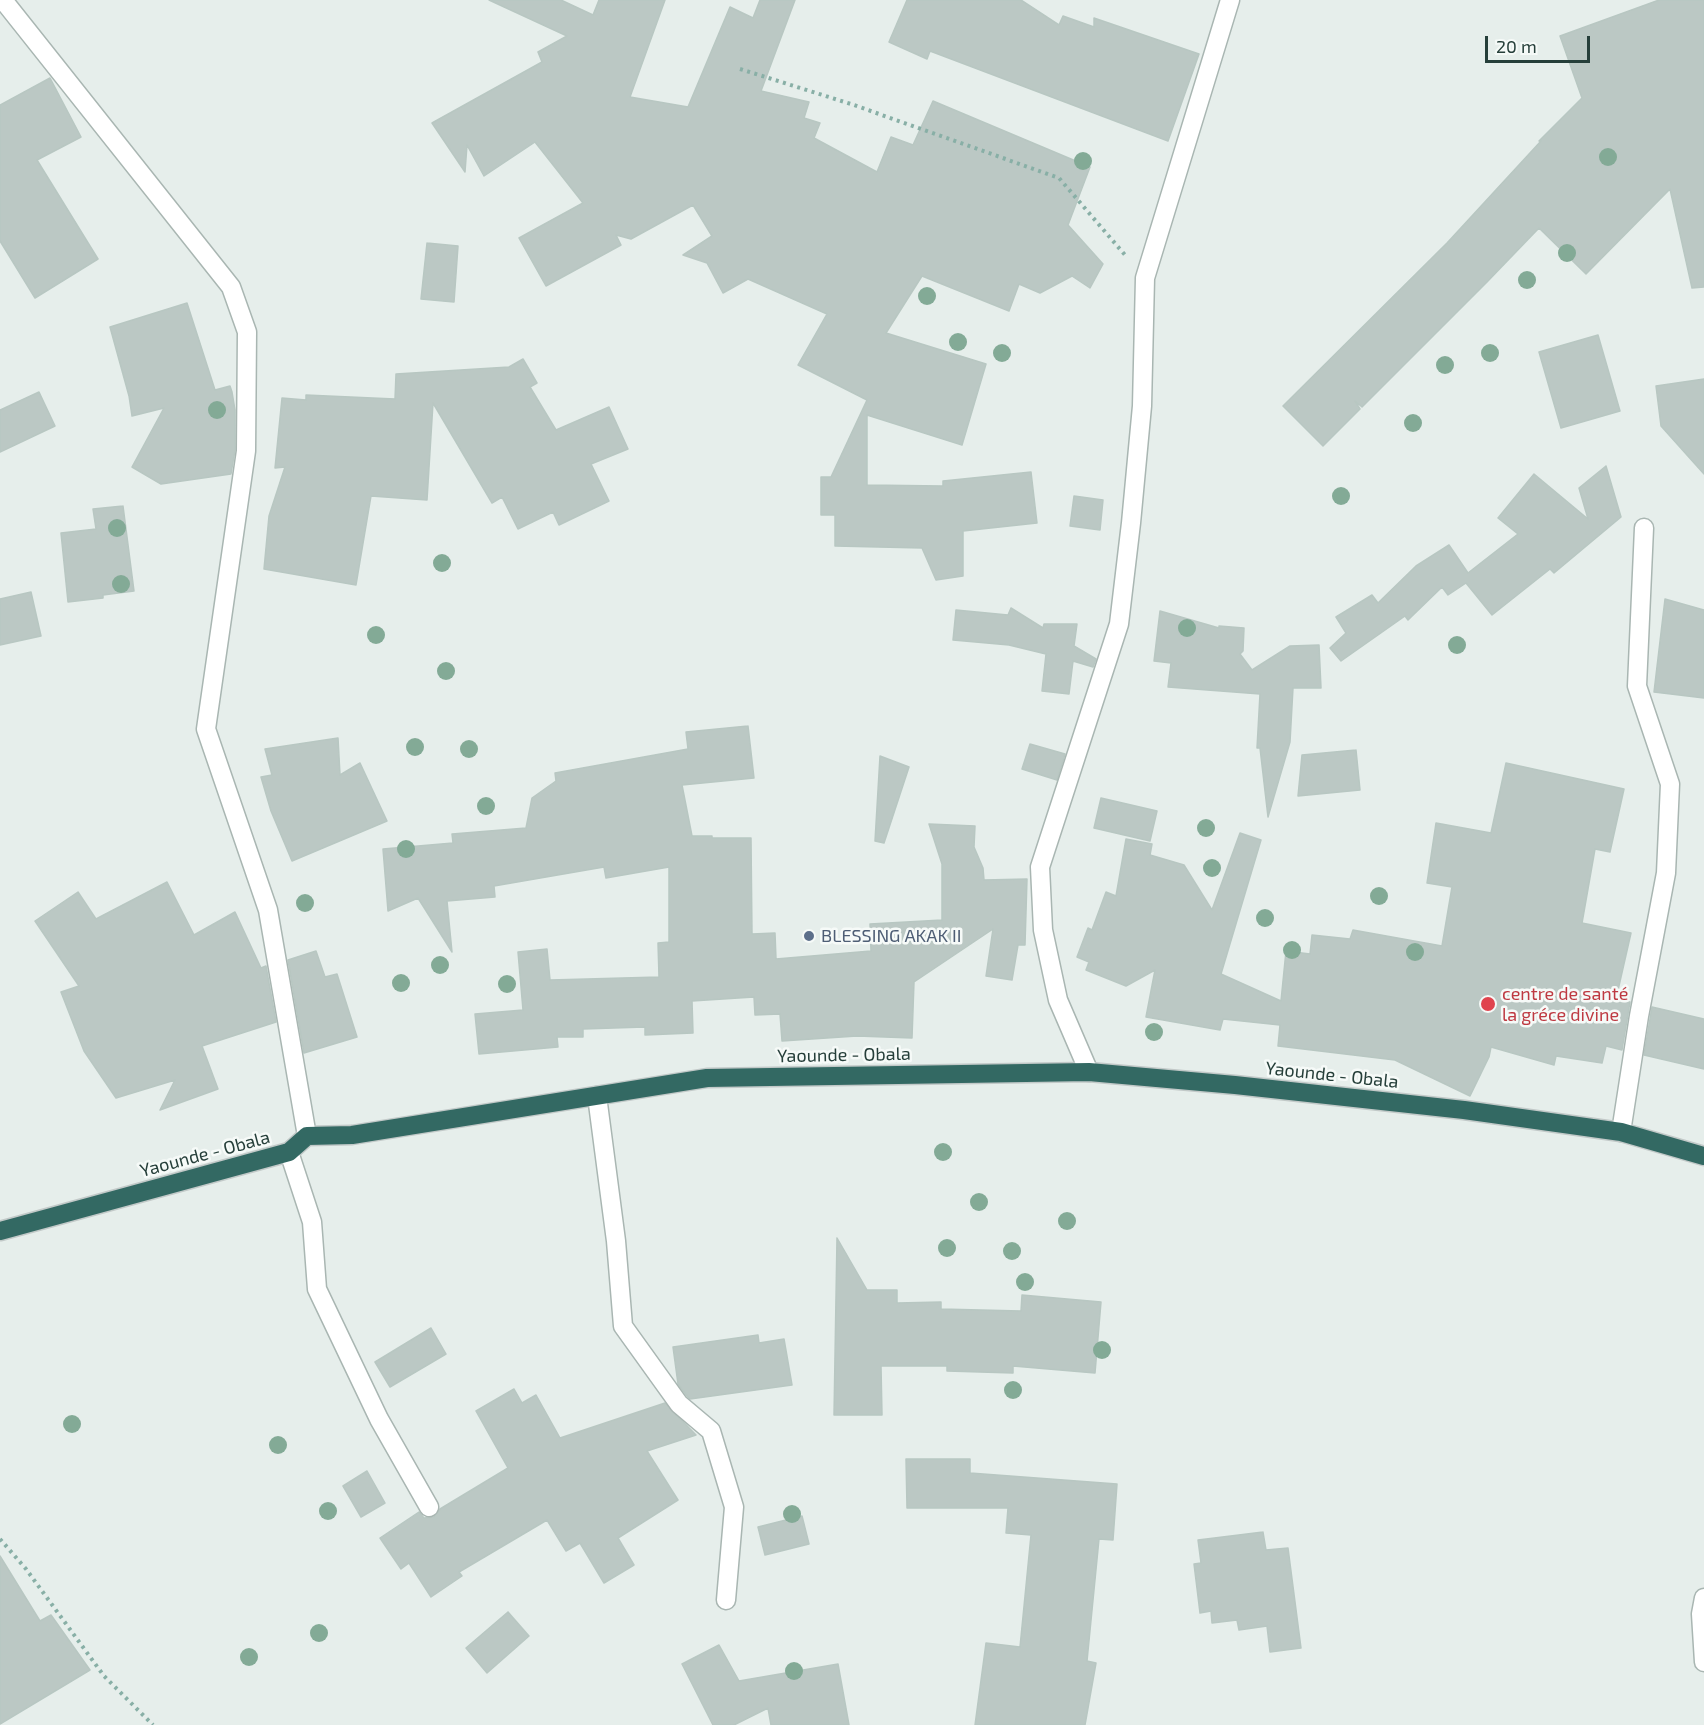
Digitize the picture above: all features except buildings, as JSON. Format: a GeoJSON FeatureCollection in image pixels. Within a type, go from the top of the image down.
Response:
{"type":"FeatureCollection","features":[{"type":"Feature","properties":{"kind":"highway","name":"Yaounde - Obala"},"geometry":{"type":"LineString","coordinates":[[0,1231],[289,1152],[307,1136],[352,1135],[707,1078],[1089,1072],[1430,1106],[1621,1132],[1704,1156]]}},
{"type":"Feature","properties":{"kind":"street"},"geometry":{"type":"LineString","coordinates":[[3,0],[231,287],[247,332],[246,451],[206,729],[268,910],[307,1136]]}},
{"type":"Feature","properties":{"kind":"street"},"geometry":{"type":"LineString","coordinates":[[1089,1072],[1058,1000],[1043,930],[1040,867],[1119,624],[1142,406],[1145,278],[1230,0]]}},
{"type":"Feature","properties":{"kind":"street"},"geometry":{"type":"LineString","coordinates":[[1621,1132],[1639,1016],[1666,873],[1670,784],[1637,686],[1644,528]]}},
{"type":"Feature","properties":{"kind":"street"},"geometry":{"type":"LineString","coordinates":[[597,1096],[616,1241],[623,1326],[679,1404],[711,1431],[734,1508],[726,1600]]}},
{"type":"Feature","properties":{"kind":"street"},"geometry":{"type":"LineString","coordinates":[[289,1152],[312,1222],[317,1289],[379,1419],[429,1507]]}},
{"type":"Feature","properties":{"kind":"street"},"geometry":{"type":"LineString","coordinates":[[1704,1598],[1701,1614],[1704,1662]]}},
{"type":"Feature","properties":{"kind":"path"},"geometry":{"type":"LineString","coordinates":[[740,69],[851,104],[1059,178],[1145,278]]}},
{"type":"Feature","properties":{"kind":"path"},"geometry":{"type":"LineString","coordinates":[[0,1539],[26,1569],[104,1676],[153,1725]]}},
{"type":"Feature","properties":{"kind":"place","name":"BLESSING AKAK II"},"geometry":{"type":"Point","coordinates":[809,936]}},
{"type":"Feature","properties":{"kind":"place","name":"centre de santé la gréce divine"},"geometry":{"type":"Point","coordinates":[1488,1004]}}]}
